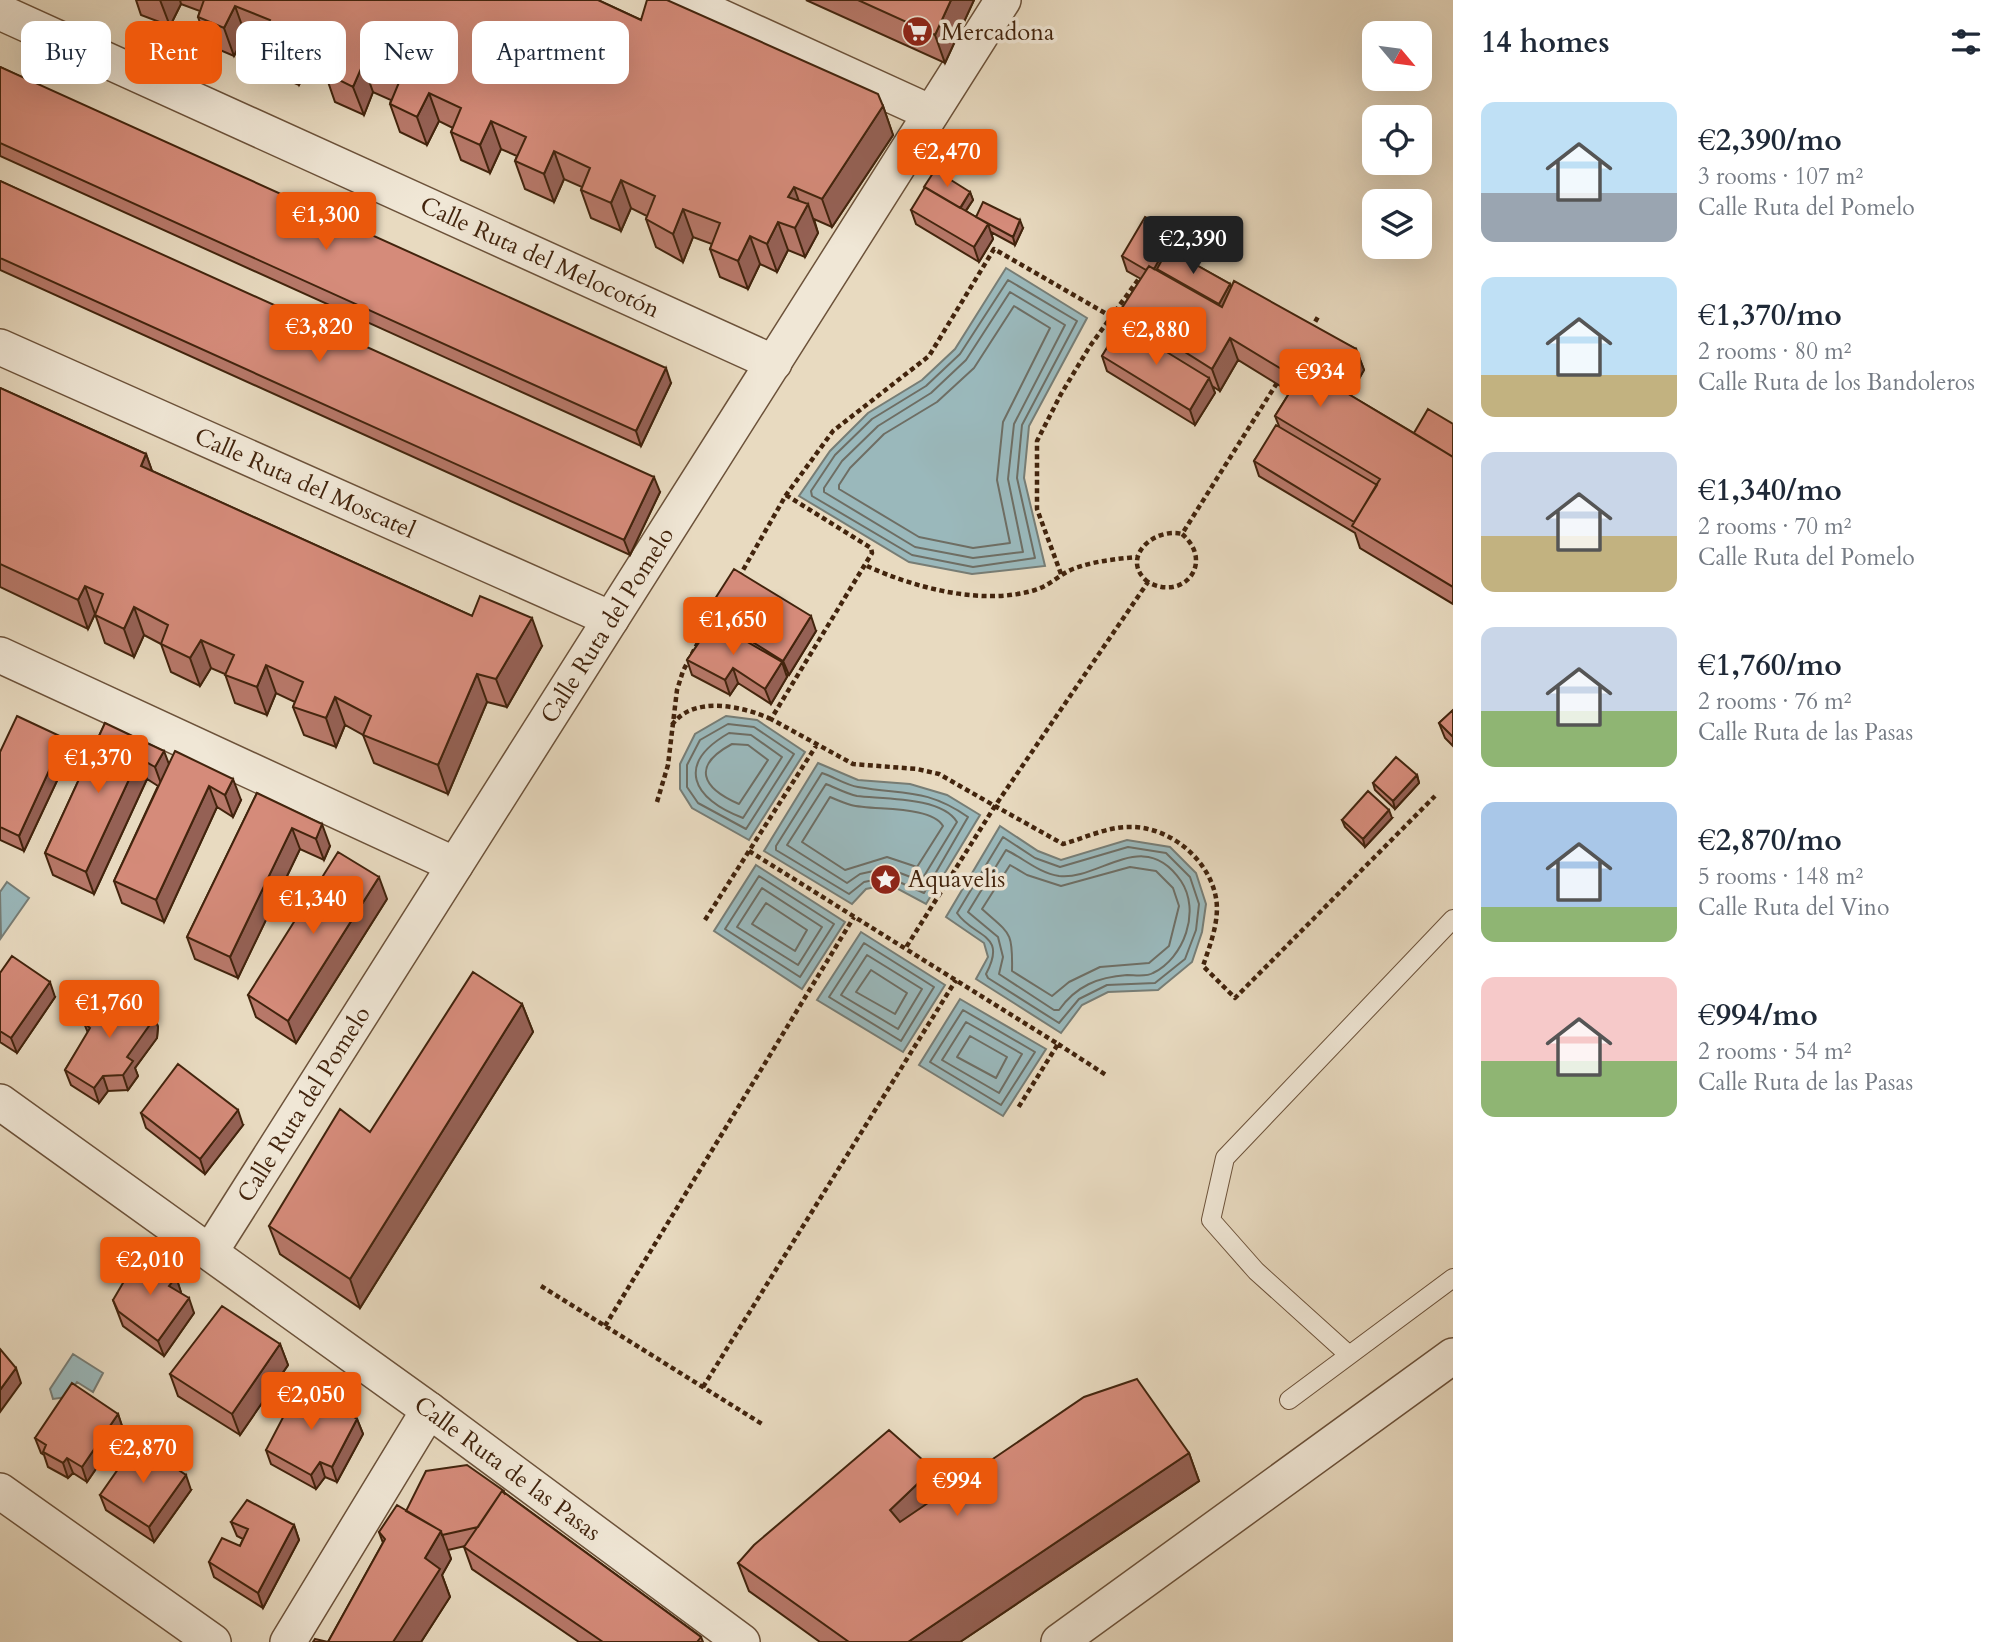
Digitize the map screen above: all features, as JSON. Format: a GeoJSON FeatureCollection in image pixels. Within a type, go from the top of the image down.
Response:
{"type":"FeatureCollection","features":[{"type":"Feature","properties":{"kind":"street"},"geometry":{"type":"LineString","coordinates":[[683,0],[932,113]]}},
{"type":"Feature","properties":{"kind":"street","name":"Calle Ruta del Pomelo"},"geometry":{"type":"LineString","coordinates":[[210,1252],[1003,0]]}},
{"type":"Feature","properties":{"kind":"street","name":"Calle Ruta del Melocotón"},"geometry":{"type":"LineString","coordinates":[[0,12],[774,363]]}},
{"type":"Feature","properties":{"kind":"street","name":"Calle Ruta del Moscatel"},"geometry":{"type":"LineString","coordinates":[[0,347],[611,619]]}},
{"type":"Feature","properties":{"kind":"street"},"geometry":{"type":"LineString","coordinates":[[0,655],[456,865]]}},
{"type":"Feature","properties":{"kind":"street","name":"Calle Ruta de las Pasas"},"geometry":{"type":"LineString","coordinates":[[0,1102],[429,1410],[742,1642]]}},
{"type":"Feature","properties":{"kind":"street"},"geometry":{"type":"LineString","coordinates":[[1059,1642],[1453,1356]]}},
{"type":"Feature","properties":{"kind":"street"},"geometry":{"type":"LineString","coordinates":[[288,1642],[429,1410]]}},
{"type":"Feature","properties":{"kind":"street"},"geometry":{"type":"LineString","coordinates":[[0,1491],[213,1642]]}},
{"type":"Feature","properties":{"kind":"lane"},"geometry":{"type":"LineString","coordinates":[[1349,1355],[1256,1271],[1211,1220],[1225,1158],[1453,919]]}},
{"type":"Feature","properties":{"kind":"lane"},"geometry":{"type":"LineString","coordinates":[[1289,1400],[1453,1278]]}},
{"type":"Feature","properties":{"kind":"path"},"geometry":{"type":"LineString","coordinates":[[731,585],[746,569],[786,495],[840,424],[920,366],[929,356],[994,249],[1110,316]]}},
{"type":"Feature","properties":{"kind":"path"},"geometry":{"type":"LineString","coordinates":[[1061,575],[1037,509],[1037,441],[1061,394],[1110,316],[1146,269]]}},
{"type":"Feature","properties":{"kind":"path"},"geometry":{"type":"LineString","coordinates":[[1305,338],[1320,315]]}},
{"type":"Feature","properties":{"kind":"path"},"geometry":{"type":"LineString","coordinates":[[1182,534],[1277,383]]}},
{"type":"Feature","properties":{"kind":"path"},"geometry":{"type":"LineString","coordinates":[[771,719],[867,566],[871,548],[786,495]]}},
{"type":"Feature","properties":{"kind":"path"},"geometry":{"type":"LineString","coordinates":[[1182,534],[1191,541],[1196,556],[1195,572],[1184,583],[1169,588],[1148,582],[1138,571],[1137,557],[1144,543],[1155,536],[1182,534]]}},
{"type":"Feature","properties":{"kind":"path"},"geometry":{"type":"LineString","coordinates":[[867,566],[889,576],[944,591],[1009,596],[1039,589],[1061,575],[1102,560],[1137,557]]}},
{"type":"Feature","properties":{"kind":"path"},"geometry":{"type":"LineString","coordinates":[[905,949],[995,806],[1148,582]]}},
{"type":"Feature","properties":{"kind":"path"},"geometry":{"type":"LineString","coordinates":[[657,802],[668,765],[682,671],[717,607]]}},
{"type":"Feature","properties":{"kind":"path"},"geometry":{"type":"LineString","coordinates":[[673,724],[686,710],[716,706],[753,711],[853,764],[917,769],[939,774],[1063,844],[1128,827],[1148,828],[1182,846],[1199,861],[1216,898],[1216,917],[1203,966],[1235,998],[1436,796]]}},
{"type":"Feature","properties":{"kind":"path"},"geometry":{"type":"LineString","coordinates":[[705,920],[816,746]]}},
{"type":"Feature","properties":{"kind":"path"},"geometry":{"type":"LineString","coordinates":[[749,851],[1106,1075]]}},
{"type":"Feature","properties":{"kind":"path"},"geometry":{"type":"LineString","coordinates":[[605,1326],[854,917]]}},
{"type":"Feature","properties":{"kind":"path"},"geometry":{"type":"LineString","coordinates":[[703,1387],[956,981]]}},
{"type":"Feature","properties":{"kind":"path"},"geometry":{"type":"LineString","coordinates":[[1018,1108],[1058,1044]]}},
{"type":"Feature","properties":{"kind":"path"},"geometry":{"type":"LineString","coordinates":[[541,1286],[762,1424]]}},
{"type":"Feature","properties":{"kind":"water"},"geometry":{"type":"Polygon","coordinates":[[[1006,268],[1087,318],[1029,426],[1024,478],[1045,566],[972,574],[909,562],[799,496],[830,451],[868,413],[922,380],[955,349],[1006,268]]]}},
{"type":"Feature","properties":{"kind":"water"},"geometry":{"type":"Polygon","coordinates":[[[726,716],[757,720],[805,752],[749,840],[692,808],[680,789],[680,764],[695,734],[726,716]]]}},
{"type":"Feature","properties":{"kind":"water"},"geometry":{"type":"Polygon","coordinates":[[[818,763],[858,780],[910,784],[947,795],[980,815],[926,904],[889,884],[866,889],[852,904],[764,851],[818,763]]]}},
{"type":"Feature","properties":{"kind":"water"},"geometry":{"type":"Polygon","coordinates":[[[1000,826],[1038,851],[1061,860],[1127,840],[1170,847],[1196,873],[1206,904],[1202,932],[1192,962],[1158,990],[1108,992],[1082,1005],[1061,1033],[976,979],[988,957],[984,943],[946,917],[1000,826]]]}},
{"type":"Feature","properties":{"kind":"water"},"geometry":{"type":"Polygon","coordinates":[[[756,865],[845,922],[802,989],[714,931],[756,865]]]}},
{"type":"Feature","properties":{"kind":"water"},"geometry":{"type":"Polygon","coordinates":[[[7,882],[29,898],[1,938],[0,892],[7,882]]]}},
{"type":"Feature","properties":{"kind":"water"},"geometry":{"type":"Polygon","coordinates":[[[861,932],[945,985],[903,1052],[817,1000],[861,932]]]}},
{"type":"Feature","properties":{"kind":"water"},"geometry":{"type":"Polygon","coordinates":[[[960,999],[1046,1049],[1003,1116],[919,1065],[960,999]]]}},
{"type":"Feature","properties":{"kind":"water"},"geometry":{"type":"Polygon","coordinates":[[[73,1354],[103,1373],[93,1392],[77,1382],[67,1397],[53,1399],[50,1389],[73,1354]]]}},
{"type":"Feature","properties":{"kind":"building"},"geometry":{"type":"Polygon","coordinates":[[[204,0],[598,0],[641,20],[647,0],[667,0],[878,94],[883,106],[822,199],[794,187],[788,197],[808,204],[795,228],[778,222],[767,244],[750,236],[738,261],[710,249],[720,223],[683,209],[673,234],[646,219],[655,196],[621,180],[611,203],[581,190],[590,168],[554,151],[544,174],[515,161],[526,137],[491,121],[480,145],[451,132],[461,108],[429,93],[417,117],[390,104],[398,84],[458,84],[458,21],[360,21],[360,71],[353,87],[346,84],[346,21],[270,21],[235,6],[224,28],[222,21],[207,21],[198,17],[204,0]]]}},
{"type":"Feature","properties":{"kind":"building"},"geometry":{"type":"Polygon","coordinates":[[[858,0],[951,0],[935,35],[858,0]]]}},
{"type":"Feature","properties":{"kind":"building"},"geometry":{"type":"Polygon","coordinates":[[[0,67],[21,76],[21,84],[38,84],[666,368],[636,431],[0,143],[0,67]]]}},
{"type":"Feature","properties":{"kind":"building"},"geometry":{"type":"Polygon","coordinates":[[[935,170],[970,192],[960,208],[924,187],[935,170]]]}},
{"type":"Feature","properties":{"kind":"building"},"geometry":{"type":"Polygon","coordinates":[[[0,181],[654,477],[624,540],[0,258],[0,181]]]}},
{"type":"Feature","properties":{"kind":"building"},"geometry":{"type":"Polygon","coordinates":[[[925,187],[988,224],[974,247],[911,210],[925,187]]]}},
{"type":"Feature","properties":{"kind":"building"},"geometry":{"type":"Polygon","coordinates":[[[983,202],[1020,220],[1013,237],[976,217],[983,202]]]}},
{"type":"Feature","properties":{"kind":"building"},"geometry":{"type":"Polygon","coordinates":[[[1145,217],[1174,233],[1154,269],[1149,266],[1146,270],[1122,256],[1145,217]]]}},
{"type":"Feature","properties":{"kind":"building"},"geometry":{"type":"Polygon","coordinates":[[[1168,249],[1230,284],[1219,304],[1157,269],[1168,249]]]}},
{"type":"Feature","properties":{"kind":"building"},"geometry":{"type":"Polygon","coordinates":[[[1149,266],[1222,307],[1234,281],[1356,349],[1335,386],[1453,457],[1453,587],[1352,526],[1380,479],[1275,416],[1298,379],[1230,338],[1212,369],[1120,311],[1149,266]]]}},
{"type":"Feature","properties":{"kind":"building"},"geometry":{"type":"Polygon","coordinates":[[[1121,324],[1209,378],[1190,410],[1102,356],[1121,324]]]}},
{"type":"Feature","properties":{"kind":"building"},"geometry":{"type":"Polygon","coordinates":[[[0,388],[146,454],[141,466],[472,616],[480,596],[532,618],[496,679],[477,674],[438,765],[363,735],[371,716],[335,697],[326,718],[293,707],[303,682],[266,665],[257,687],[225,675],[234,655],[201,640],[190,658],[161,644],[168,625],[134,607],[124,629],[95,615],[103,594],[85,586],[78,600],[0,564],[0,388]]]}},
{"type":"Feature","properties":{"kind":"building"},"geometry":{"type":"Polygon","coordinates":[[[1428,409],[1453,424],[1453,457],[1414,433],[1428,409]]]}},
{"type":"Feature","properties":{"kind":"building"},"geometry":{"type":"Polygon","coordinates":[[[1276,425],[1377,485],[1354,522],[1254,461],[1276,425]]]}},
{"type":"Feature","properties":{"kind":"building"},"geometry":{"type":"Polygon","coordinates":[[[734,569],[811,616],[783,661],[706,613],[734,569]]]}},
{"type":"Feature","properties":{"kind":"building"},"geometry":{"type":"Polygon","coordinates":[[[713,622],[782,662],[765,689],[733,668],[725,680],[687,660],[713,622]]]}},
{"type":"Feature","properties":{"kind":"building"},"geometry":{"type":"Polygon","coordinates":[[[1453,710],[1453,737],[1439,723],[1453,710]]]}},
{"type":"Feature","properties":{"kind":"building"},"geometry":{"type":"Polygon","coordinates":[[[17,716],[64,738],[19,836],[0,827],[0,752],[17,716]]]}},
{"type":"Feature","properties":{"kind":"building"},"geometry":{"type":"Polygon","coordinates":[[[105,723],[164,751],[155,767],[139,758],[86,872],[45,853],[105,723]]]}},
{"type":"Feature","properties":{"kind":"building"},"geometry":{"type":"Polygon","coordinates":[[[175,751],[233,779],[225,795],[209,786],[156,900],[114,881],[175,751]]]}},
{"type":"Feature","properties":{"kind":"building"},"geometry":{"type":"Polygon","coordinates":[[[1396,757],[1417,775],[1393,801],[1373,783],[1396,757]]]}},
{"type":"Feature","properties":{"kind":"building"},"geometry":{"type":"Polygon","coordinates":[[[1368,791],[1389,810],[1363,839],[1342,820],[1368,791]]]}},
{"type":"Feature","properties":{"kind":"building"},"geometry":{"type":"Polygon","coordinates":[[[257,793],[322,824],[316,839],[292,828],[230,957],[187,937],[257,793]]]}},
{"type":"Feature","properties":{"kind":"building"},"geometry":{"type":"Polygon","coordinates":[[[338,852],[379,877],[288,1021],[248,995],[338,852]]]}},
{"type":"Feature","properties":{"kind":"building"},"geometry":{"type":"Polygon","coordinates":[[[12,956],[50,982],[11,1038],[0,1031],[0,973],[12,956]]]}},
{"type":"Feature","properties":{"kind":"building"},"geometry":{"type":"Polygon","coordinates":[[[473,972],[522,1004],[350,1279],[269,1226],[340,1109],[370,1132],[473,972]]]}},
{"type":"Feature","properties":{"kind":"building"},"geometry":{"type":"Polygon","coordinates":[[[116,993],[153,1013],[151,1023],[127,1057],[133,1061],[123,1075],[103,1076],[94,1088],[65,1070],[90,1028],[84,1023],[98,1003],[116,993]]]}},
{"type":"Feature","properties":{"kind":"building"},"geometry":{"type":"Polygon","coordinates":[[[178,1064],[238,1110],[200,1159],[141,1113],[178,1064]]]}},
{"type":"Feature","properties":{"kind":"building"},"geometry":{"type":"Polygon","coordinates":[[[140,1254],[159,1266],[172,1269],[176,1277],[169,1286],[189,1298],[158,1341],[118,1311],[113,1300],[140,1254]]]}},
{"type":"Feature","properties":{"kind":"building"},"geometry":{"type":"Polygon","coordinates":[[[222,1306],[280,1344],[232,1414],[170,1374],[222,1306]]]}},
{"type":"Feature","properties":{"kind":"building"},"geometry":{"type":"Polygon","coordinates":[[[0,1349],[16,1368],[0,1390],[0,1349]]]}},
{"type":"Feature","properties":{"kind":"building"},"geometry":{"type":"Polygon","coordinates":[[[1137,1379],[1189,1453],[908,1642],[849,1642],[738,1563],[754,1545],[889,1430],[933,1469],[890,1510],[900,1522],[1084,1397],[1137,1379]]]}},
{"type":"Feature","properties":{"kind":"building"},"geometry":{"type":"Polygon","coordinates":[[[72,1383],[118,1414],[82,1467],[67,1458],[63,1463],[43,1452],[46,1445],[35,1438],[72,1383]]]}},
{"type":"Feature","properties":{"kind":"building"},"geometry":{"type":"Polygon","coordinates":[[[304,1388],[318,1391],[327,1401],[357,1419],[332,1467],[320,1462],[311,1475],[266,1450],[291,1402],[304,1388]]]}},
{"type":"Feature","properties":{"kind":"building"},"geometry":{"type":"Polygon","coordinates":[[[137,1442],[186,1475],[149,1527],[100,1495],[137,1442]]]}},
{"type":"Feature","properties":{"kind":"building"},"geometry":{"type":"Polygon","coordinates":[[[467,1465],[504,1491],[478,1527],[442,1535],[441,1531],[406,1511],[426,1471],[467,1465]]]}},
{"type":"Feature","properties":{"kind":"building"},"geometry":{"type":"Polygon","coordinates":[[[502,1491],[701,1637],[697,1642],[603,1642],[464,1547],[502,1491]]]}},
{"type":"Feature","properties":{"kind":"building"},"geometry":{"type":"Polygon","coordinates":[[[247,1500],[294,1525],[258,1593],[209,1562],[222,1538],[240,1546],[248,1529],[231,1522],[247,1500]]]}},
{"type":"Feature","properties":{"kind":"building"},"geometry":{"type":"Polygon","coordinates":[[[397,1505],[441,1531],[425,1558],[440,1569],[393,1642],[328,1642],[385,1539],[379,1532],[397,1505]]]}},
{"type":"Feature","properties":{"kind":"place","name":"Mercadona"},"geometry":{"type":"Point","coordinates":[918,32]}},
{"type":"Feature","properties":{"kind":"place","name":"Aquavelis"},"geometry":{"type":"Point","coordinates":[885,879]}}]}
